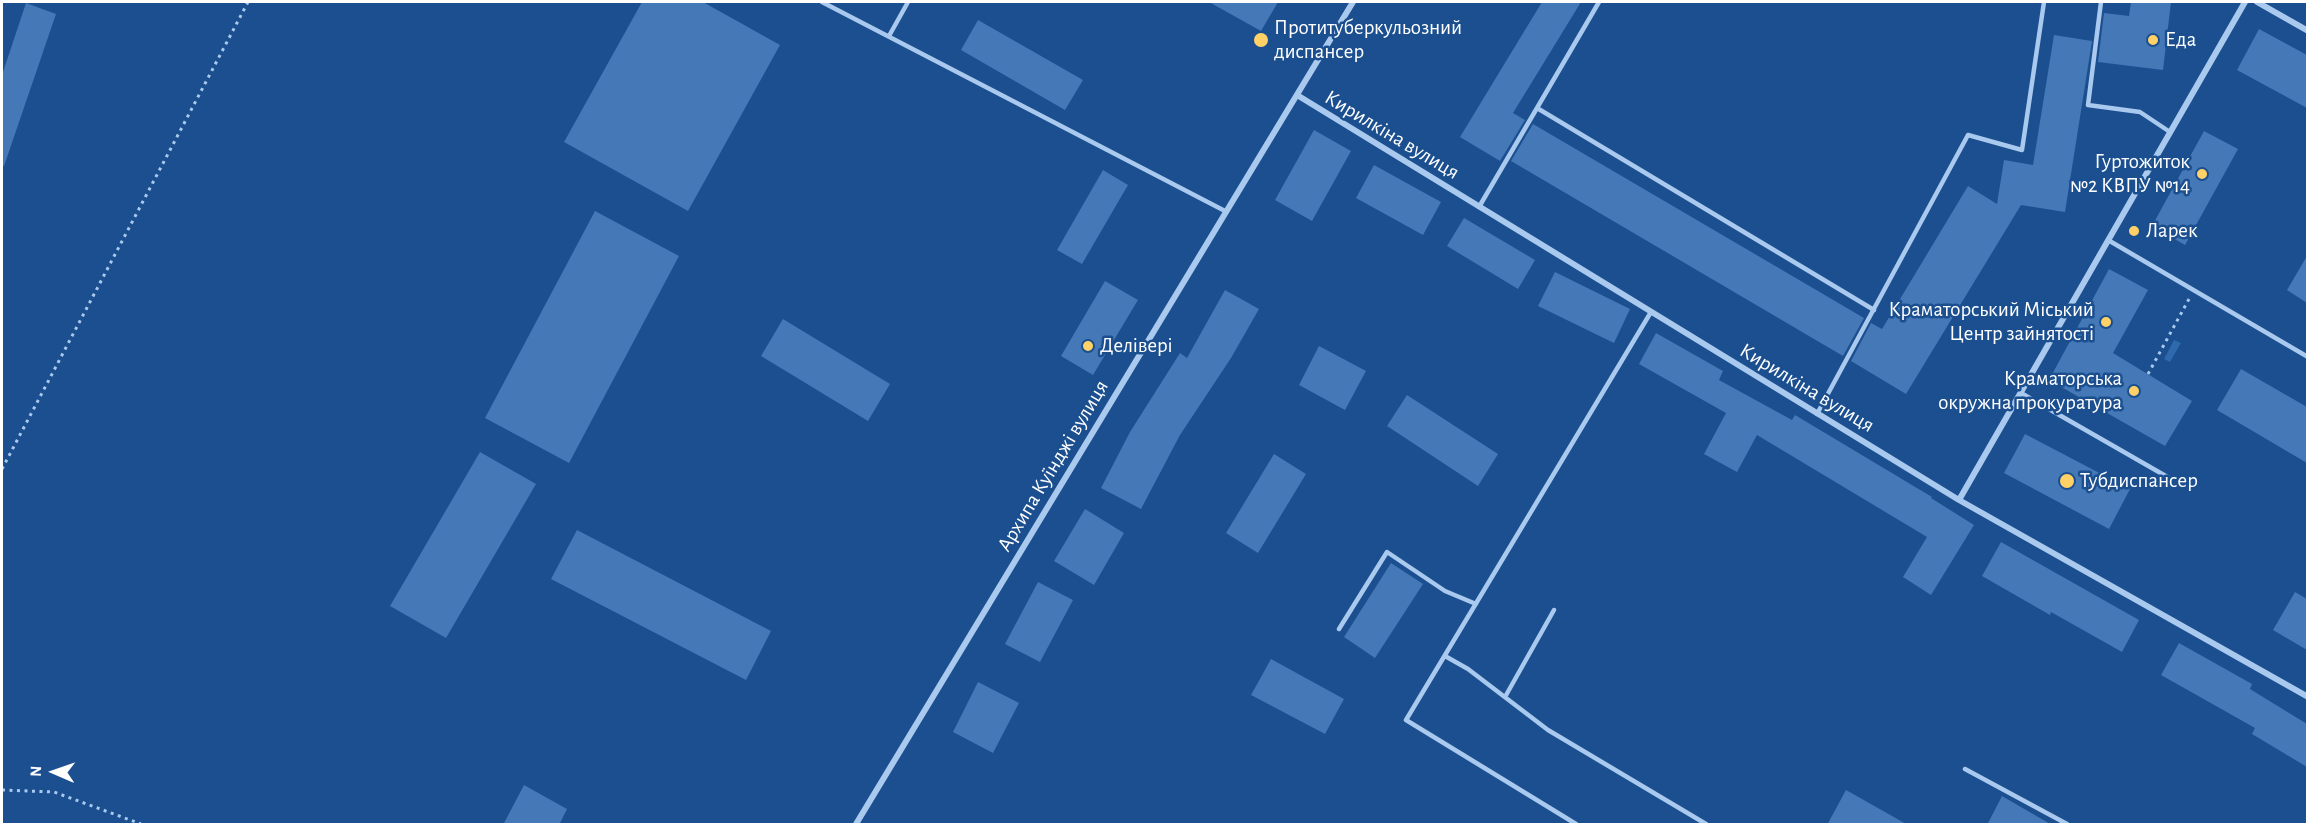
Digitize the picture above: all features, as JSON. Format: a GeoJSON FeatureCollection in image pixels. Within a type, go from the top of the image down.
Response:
{"type":"FeatureCollection","features":[{"type":"Feature","properties":{"kind":"street","name":"Архипа Куїнджі вулиця"},"geometry":{"type":"LineString","coordinates":[[856,825],[1353,2]]}},
{"type":"Feature","properties":{"kind":"street"},"geometry":{"type":"LineString","coordinates":[[1959,500],[2245,2]]}},
{"type":"Feature","properties":{"kind":"street"},"geometry":{"type":"LineString","coordinates":[[2257,2],[2307,31]]}},
{"type":"Feature","properties":{"kind":"street","name":"Кирилкіна вулиця"},"geometry":{"type":"LineString","coordinates":[[1297,96],[1959,500],[2307,697]]}},
{"type":"Feature","properties":{"kind":"lane"},"geometry":{"type":"LineString","coordinates":[[822,2],[1225,211]]}},
{"type":"Feature","properties":{"kind":"lane"},"geometry":{"type":"LineString","coordinates":[[889,36],[908,2]]}},
{"type":"Feature","properties":{"kind":"lane"},"geometry":{"type":"LineString","coordinates":[[1479,207],[1599,2]]}},
{"type":"Feature","properties":{"kind":"lane"},"geometry":{"type":"LineString","coordinates":[[1817,414],[1968,135],[2022,150],[2044,2]]}},
{"type":"Feature","properties":{"kind":"lane"},"geometry":{"type":"LineString","coordinates":[[2093,2],[2101,2],[2088,105],[2140,112],[2170,132]]}},
{"type":"Feature","properties":{"kind":"lane"},"geometry":{"type":"LineString","coordinates":[[1537,108],[1874,310]]}},
{"type":"Feature","properties":{"kind":"lane"},"geometry":{"type":"LineString","coordinates":[[2108,240],[2307,357]]}},
{"type":"Feature","properties":{"kind":"lane"},"geometry":{"type":"LineString","coordinates":[[1576,825],[1406,720],[1651,312]]}},
{"type":"Feature","properties":{"kind":"lane"},"geometry":{"type":"LineString","coordinates":[[2021,393],[2171,478]]}},
{"type":"Feature","properties":{"kind":"lane"},"geometry":{"type":"LineString","coordinates":[[1339,629],[1388,552],[1445,591],[1476,604]]}},
{"type":"Feature","properties":{"kind":"lane"},"geometry":{"type":"LineString","coordinates":[[1505,698],[1554,610]]}},
{"type":"Feature","properties":{"kind":"lane"},"geometry":{"type":"LineString","coordinates":[[1445,656],[1468,669],[1548,730],[1706,825]]}},
{"type":"Feature","properties":{"kind":"lane"},"geometry":{"type":"LineString","coordinates":[[1965,770],[2067,825]]}},
{"type":"Feature","properties":{"kind":"path"},"geometry":{"type":"LineString","coordinates":[[2,470],[248,2]]}},
{"type":"Feature","properties":{"kind":"path"},"geometry":{"type":"LineString","coordinates":[[2148,374],[2195,290]]}},
{"type":"Feature","properties":{"kind":"path"},"geometry":{"type":"LineString","coordinates":[[2,790],[54,792],[141,825]]}},
{"type":"Feature","properties":{"kind":"shaded area"},"geometry":{"type":"Polygon","coordinates":[[[2174,340],[2181,343],[2170,362],[2164,359],[2174,340]]]}},
{"type":"Feature","properties":{"kind":"building"},"geometry":{"type":"Polygon","coordinates":[[[642,2],[703,2],[780,45],[688,211],[564,142],[642,2]]]}},
{"type":"Feature","properties":{"kind":"building"},"geometry":{"type":"Polygon","coordinates":[[[1209,2],[1278,2],[1261,31],[1209,2]]]}},
{"type":"Feature","properties":{"kind":"building"},"geometry":{"type":"Polygon","coordinates":[[[1542,2],[1581,2],[1513,113],[1525,120],[1500,161],[1460,137],[1542,2]]]}},
{"type":"Feature","properties":{"kind":"building"},"geometry":{"type":"Polygon","coordinates":[[[2131,2],[2171,2],[2163,70],[2098,62],[2104,13],[2129,16],[2131,2]]]}},
{"type":"Feature","properties":{"kind":"building"},"geometry":{"type":"Polygon","coordinates":[[[26,3],[56,14],[4,166],[2,165],[2,75],[26,3]]]}},
{"type":"Feature","properties":{"kind":"building"},"geometry":{"type":"Polygon","coordinates":[[[978,20],[1083,80],[1065,110],[961,50],[978,20]]]}},
{"type":"Feature","properties":{"kind":"building"},"geometry":{"type":"Polygon","coordinates":[[[2259,29],[2307,55],[2307,108],[2237,70],[2259,29]]]}},
{"type":"Feature","properties":{"kind":"building"},"geometry":{"type":"Polygon","coordinates":[[[2054,35],[2092,41],[2065,212],[2021,205],[1906,394],[1851,361],[1871,323],[1882,329],[1968,186],[1997,204],[2004,160],[2033,165],[2054,35]]]}},
{"type":"Feature","properties":{"kind":"building"},"geometry":{"type":"Polygon","coordinates":[[[1533,124],[1864,318],[1843,356],[1511,161],[1533,124]]]}},
{"type":"Feature","properties":{"kind":"building"},"geometry":{"type":"Polygon","coordinates":[[[1314,130],[1351,151],[1312,221],[1275,200],[1314,130]]]}},
{"type":"Feature","properties":{"kind":"building","name":"Гуртожиток №2 КВПУ №14"},"geometry":{"type":"Polygon","coordinates":[[[2204,131],[2238,149],[2185,245],[2152,226],[2204,131]]]}},
{"type":"Feature","properties":{"kind":"building"},"geometry":{"type":"Polygon","coordinates":[[[1374,165],[1441,202],[1423,235],[1356,198],[1374,165]]]}},
{"type":"Feature","properties":{"kind":"building"},"geometry":{"type":"Polygon","coordinates":[[[1103,170],[1128,185],[1082,264],[1057,250],[1103,170]]]}},
{"type":"Feature","properties":{"kind":"building"},"geometry":{"type":"Polygon","coordinates":[[[595,211],[679,256],[569,463],[485,418],[595,211]]]}},
{"type":"Feature","properties":{"kind":"building"},"geometry":{"type":"Polygon","coordinates":[[[1464,218],[1535,260],[1518,289],[1447,246],[1464,218]]]}},
{"type":"Feature","properties":{"kind":"building"},"geometry":{"type":"Polygon","coordinates":[[[2307,256],[2307,303],[2287,290],[2307,256]]]}},
{"type":"Feature","properties":{"kind":"building"},"geometry":{"type":"Polygon","coordinates":[[[2109,269],[2148,290],[2113,353],[2192,401],[2165,446],[2049,380],[2109,269]]]}},
{"type":"Feature","properties":{"kind":"building"},"geometry":{"type":"Polygon","coordinates":[[[1555,272],[1630,309],[1614,343],[1538,306],[1555,272]]]}},
{"type":"Feature","properties":{"kind":"building"},"geometry":{"type":"Polygon","coordinates":[[[1105,281],[1138,300],[1093,375],[1061,356],[1105,281]]]}},
{"type":"Feature","properties":{"kind":"building"},"geometry":{"type":"Polygon","coordinates":[[[1225,290],[1259,309],[1231,358],[1180,435],[1141,509],[1101,488],[1130,432],[1180,353],[1187,358],[1225,290]]]}},
{"type":"Feature","properties":{"kind":"building"},"geometry":{"type":"Polygon","coordinates":[[[783,319],[890,384],[868,421],[761,356],[783,319]]]}},
{"type":"Feature","properties":{"kind":"building"},"geometry":{"type":"Polygon","coordinates":[[[1656,333],[1723,371],[1719,380],[1792,420],[1795,415],[1932,497],[1974,525],[1931,595],[1903,577],[1927,537],[1757,435],[1737,472],[1704,454],[1726,413],[1639,364],[1656,333]]]}},
{"type":"Feature","properties":{"kind":"building"},"geometry":{"type":"Polygon","coordinates":[[[1319,346],[1366,371],[1345,410],[1299,385],[1319,346]]]}},
{"type":"Feature","properties":{"kind":"building"},"geometry":{"type":"Polygon","coordinates":[[[2241,369],[2307,407],[2307,463],[2217,410],[2241,369]]]}},
{"type":"Feature","properties":{"kind":"building"},"geometry":{"type":"Polygon","coordinates":[[[1407,395],[1498,454],[1478,486],[1387,426],[1407,395]]]}},
{"type":"Feature","properties":{"kind":"building","name":"Тубдиспансер"},"geometry":{"type":"Polygon","coordinates":[[[2025,434],[2130,489],[2109,529],[2004,473],[2025,434]]]}},
{"type":"Feature","properties":{"kind":"building"},"geometry":{"type":"Polygon","coordinates":[[[480,452],[536,484],[446,638],[390,606],[480,452]]]}},
{"type":"Feature","properties":{"kind":"building"},"geometry":{"type":"Polygon","coordinates":[[[1274,454],[1306,474],[1258,553],[1226,533],[1274,454]]]}},
{"type":"Feature","properties":{"kind":"building"},"geometry":{"type":"Polygon","coordinates":[[[1085,509],[1124,533],[1094,585],[1054,561],[1085,509]]]}},
{"type":"Feature","properties":{"kind":"building"},"geometry":{"type":"Polygon","coordinates":[[[577,530],[771,631],[746,680],[551,579],[577,530]]]}},
{"type":"Feature","properties":{"kind":"building"},"geometry":{"type":"Polygon","coordinates":[[[2001,542],[2139,620],[2122,652],[2051,612],[2050,615],[1982,576],[2001,542]]]}},
{"type":"Feature","properties":{"kind":"building"},"geometry":{"type":"Polygon","coordinates":[[[1391,563],[1423,584],[1375,658],[1344,637],[1391,563]]]}},
{"type":"Feature","properties":{"kind":"building"},"geometry":{"type":"Polygon","coordinates":[[[1038,582],[1073,600],[1040,662],[1005,644],[1038,582]]]}},
{"type":"Feature","properties":{"kind":"building"},"geometry":{"type":"Polygon","coordinates":[[[2295,592],[2307,599],[2307,650],[2273,630],[2295,592]]]}},
{"type":"Feature","properties":{"kind":"building"},"geometry":{"type":"Polygon","coordinates":[[[2179,643],[2252,684],[2250,689],[2307,724],[2307,767],[2252,734],[2255,728],[2161,675],[2179,643]]]}},
{"type":"Feature","properties":{"kind":"building"},"geometry":{"type":"Polygon","coordinates":[[[1271,659],[1344,699],[1325,734],[1251,695],[1271,659]]]}},
{"type":"Feature","properties":{"kind":"building"},"geometry":{"type":"Polygon","coordinates":[[[978,682],[1019,703],[993,753],[953,732],[978,682]]]}},
{"type":"Feature","properties":{"kind":"building"},"geometry":{"type":"Polygon","coordinates":[[[524,785],[567,809],[559,825],[503,825],[524,785]]]}},
{"type":"Feature","properties":{"kind":"building"},"geometry":{"type":"Polygon","coordinates":[[[1846,790],[1908,825],[1827,825],[1846,790]]]}},
{"type":"Feature","properties":{"kind":"building"},"geometry":{"type":"Polygon","coordinates":[[[2002,796],[2052,825],[1987,825],[2002,796]]]}},
{"type":"Feature","properties":{"kind":"place","name":"Протитуберкульозний диспансер"},"geometry":{"type":"Point","coordinates":[1261,40]}},
{"type":"Feature","properties":{"kind":"place","name":"Еда"},"geometry":{"type":"Point","coordinates":[2153,40]}},
{"type":"Feature","properties":{"kind":"place","name":"Гуртожиток №2 КВПУ №14"},"geometry":{"type":"Point","coordinates":[2202,174]}},
{"type":"Feature","properties":{"kind":"place","name":"Ларек"},"geometry":{"type":"Point","coordinates":[2134,231]}},
{"type":"Feature","properties":{"kind":"place","name":"Краматорський Міський Центр зайнятості"},"geometry":{"type":"Point","coordinates":[2106,322]}},
{"type":"Feature","properties":{"kind":"place","name":"Делівері"},"geometry":{"type":"Point","coordinates":[1088,346]}},
{"type":"Feature","properties":{"kind":"place","name":"Краматорська окружна прокуратура"},"geometry":{"type":"Point","coordinates":[2134,391]}},
{"type":"Feature","properties":{"kind":"place","name":"Тубдиспансер"},"geometry":{"type":"Point","coordinates":[2067,481]}}]}
